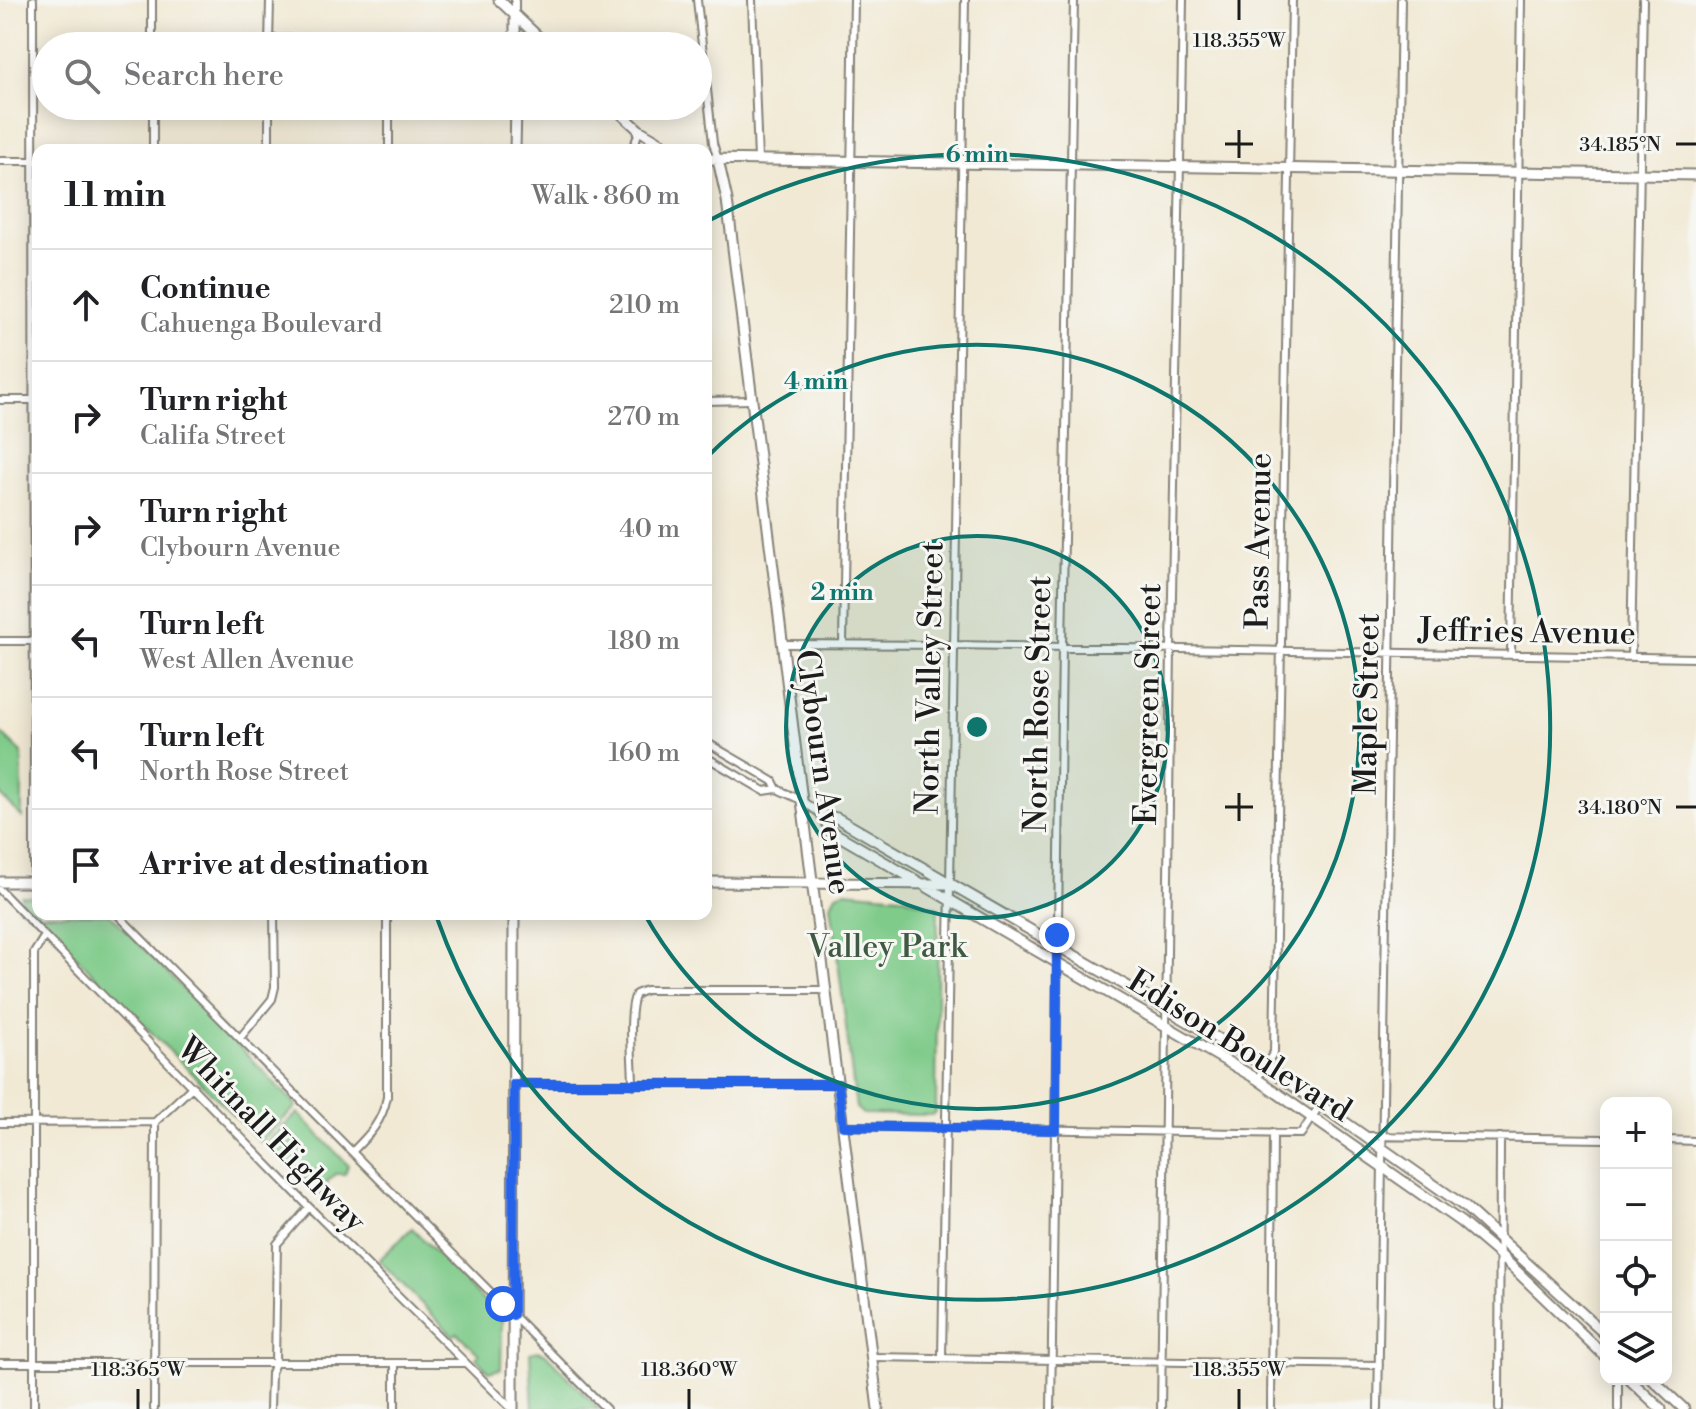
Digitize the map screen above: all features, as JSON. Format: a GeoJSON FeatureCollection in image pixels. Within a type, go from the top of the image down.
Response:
{"type":"FeatureCollection","features":[{"type":"Feature","properties":{"kind":"main road"},"geometry":{"type":"LineString","coordinates":[[499,0],[531,32]]}},
{"type":"Feature","properties":{"kind":"main road"},"geometry":{"type":"LineString","coordinates":[[515,15],[515,32]]}},
{"type":"Feature","properties":{"kind":"main road"},"geometry":{"type":"LineString","coordinates":[[515,144],[516,120]]}},
{"type":"Feature","properties":{"kind":"main road"},"geometry":{"type":"LineString","coordinates":[[628,120],[663,144]]}},
{"type":"Feature","properties":{"kind":"main road"},"geometry":{"type":"LineString","coordinates":[[712,160],[1696,175]]}},
{"type":"Feature","properties":{"kind":"main road","name":"Clybourn Avenue"},"geometry":{"type":"LineString","coordinates":[[718,160],[727,200],[878,1409]]}},
{"type":"Feature","properties":{"kind":"main road","name":"Edison Boulevard"},"geometry":{"type":"LineString","coordinates":[[822,815],[837,818],[1265,1066],[1464,1206],[1600,1329]]}},
{"type":"Feature","properties":{"kind":"main road","name":"Edison Boulevard"},"geometry":{"type":"LineString","coordinates":[[822,815],[831,831],[1257,1079],[1452,1215],[1500,1255],[1600,1351]]}},
{"type":"Feature","properties":{"kind":"main road"},"geometry":{"type":"LineString","coordinates":[[0,882],[32,882]]}},
{"type":"Feature","properties":{"kind":"main road"},"geometry":{"type":"LineString","coordinates":[[712,882],[949,884]]}},
{"type":"Feature","properties":{"kind":"main road"},"geometry":{"type":"LineString","coordinates":[[513,1409],[514,920]]}},
{"type":"Feature","properties":{"kind":"main road"},"geometry":{"type":"LineString","coordinates":[[1635,1385],[1661,1409]]}},
{"type":"Feature","properties":{"kind":"main road"},"geometry":{"type":"LineString","coordinates":[[1658,1385],[1684,1409]]}},
{"type":"Feature","properties":{"kind":"street"},"geometry":{"type":"LineString","coordinates":[[33,0],[33,32]]}},
{"type":"Feature","properties":{"kind":"street"},"geometry":{"type":"LineString","coordinates":[[152,0],[152,32]]}},
{"type":"Feature","properties":{"kind":"street"},"geometry":{"type":"LineString","coordinates":[[269,32],[270,0]]}},
{"type":"Feature","properties":{"kind":"street"},"geometry":{"type":"LineString","coordinates":[[515,0],[515,15]]}},
{"type":"Feature","properties":{"kind":"street","name":"Clybourn Avenue"},"geometry":{"type":"LineString","coordinates":[[697,0],[701,32]]}},
{"type":"Feature","properties":{"kind":"street"},"geometry":{"type":"LineString","coordinates":[[752,0],[758,160]]}},
{"type":"Feature","properties":{"kind":"street"},"geometry":{"type":"LineString","coordinates":[[843,644],[854,0]]}},
{"type":"Feature","properties":{"kind":"street","name":"North Valley Street"},"geometry":{"type":"LineString","coordinates":[[942,1357],[965,0]]}},
{"type":"Feature","properties":{"kind":"street","name":"North Rose Street"},"geometry":{"type":"LineString","coordinates":[[1051,1409],[1074,0]]}},
{"type":"Feature","properties":{"kind":"street","name":"Evergreen Street"},"geometry":{"type":"LineString","coordinates":[[1161,1409],[1183,0]]}},
{"type":"Feature","properties":{"kind":"street","name":"Pass Avenue"},"geometry":{"type":"LineString","coordinates":[[1257,1079],[1274,1052],[1292,0]]}},
{"type":"Feature","properties":{"kind":"street","name":"Maple Street"},"geometry":{"type":"LineString","coordinates":[[1378,1409],[1401,0]]}},
{"type":"Feature","properties":{"kind":"street"},"geometry":{"type":"LineString","coordinates":[[1511,655],[1521,0]]}},
{"type":"Feature","properties":{"kind":"street"},"geometry":{"type":"LineString","coordinates":[[1631,657],[1643,0]]}},
{"type":"Feature","properties":{"kind":"street"},"geometry":{"type":"LineString","coordinates":[[34,120],[35,144]]}},
{"type":"Feature","properties":{"kind":"street"},"geometry":{"type":"LineString","coordinates":[[153,120],[153,144]]}},
{"type":"Feature","properties":{"kind":"street"},"geometry":{"type":"LineString","coordinates":[[269,120],[269,144]]}},
{"type":"Feature","properties":{"kind":"street"},"geometry":{"type":"LineString","coordinates":[[389,120],[389,144]]}},
{"type":"Feature","properties":{"kind":"street","name":"Clybourn Avenue"},"geometry":{"type":"LineString","coordinates":[[710,120],[718,160]]}},
{"type":"Feature","properties":{"kind":"street"},"geometry":{"type":"LineString","coordinates":[[635,144],[639,130]]}},
{"type":"Feature","properties":{"kind":"street"},"geometry":{"type":"LineString","coordinates":[[0,161],[32,161]]}},
{"type":"Feature","properties":{"kind":"street"},"geometry":{"type":"LineString","coordinates":[[0,400],[32,400]]}},
{"type":"Feature","properties":{"kind":"street"},"geometry":{"type":"LineString","coordinates":[[712,401],[750,400]]}},
{"type":"Feature","properties":{"kind":"street"},"geometry":{"type":"LineString","coordinates":[[0,641],[32,641]]}},
{"type":"Feature","properties":{"kind":"street","name":"Jeffries Avenue"},"geometry":{"type":"LineString","coordinates":[[781,644],[1696,658]]}},
{"type":"Feature","properties":{"kind":"street","name":"Edison Boulevard"},"geometry":{"type":"LineString","coordinates":[[712,745],[773,781],[777,789]]}},
{"type":"Feature","properties":{"kind":"street","name":"Edison Boulevard"},"geometry":{"type":"LineString","coordinates":[[712,761],[764,791],[777,789],[801,800],[822,815]]}},
{"type":"Feature","properties":{"kind":"street","name":"Whitnall Highway"},"geometry":{"type":"LineString","coordinates":[[0,890],[309,1207],[513,1409]]}},
{"type":"Feature","properties":{"kind":"street","name":"Whitnall Highway"},"geometry":{"type":"LineString","coordinates":[[123,920],[606,1409]]}},
{"type":"Feature","properties":{"kind":"street"},"geometry":{"type":"LineString","coordinates":[[240,1038],[272,999],[275,987],[274,920]]}},
{"type":"Feature","properties":{"kind":"street"},"geometry":{"type":"LineString","coordinates":[[352,1152],[376,1128],[384,1113],[387,1097],[387,920]]}},
{"type":"Feature","properties":{"kind":"street"},"geometry":{"type":"LineString","coordinates":[[34,1409],[34,953],[44,937]]}},
{"type":"Feature","properties":{"kind":"street"},"geometry":{"type":"LineString","coordinates":[[633,1085],[633,1031],[629,1015],[636,994],[646,990],[827,990]]}},
{"type":"Feature","properties":{"kind":"street"},"geometry":{"type":"LineString","coordinates":[[514,1084],[838,1084]]}},
{"type":"Feature","properties":{"kind":"street"},"geometry":{"type":"LineString","coordinates":[[0,1123],[155,1122],[193,1086]]}},
{"type":"Feature","properties":{"kind":"street"},"geometry":{"type":"LineString","coordinates":[[843,1126],[1301,1134],[1320,1105]]}},
{"type":"Feature","properties":{"kind":"street"},"geometry":{"type":"LineString","coordinates":[[154,1409],[155,1122]]}},
{"type":"Feature","properties":{"kind":"street"},"geometry":{"type":"LineString","coordinates":[[1271,1409],[1273,1133]]}},
{"type":"Feature","properties":{"kind":"street"},"geometry":{"type":"LineString","coordinates":[[1366,1136],[1600,1139]]}},
{"type":"Feature","properties":{"kind":"street"},"geometry":{"type":"LineString","coordinates":[[1499,1409],[1500,1137]]}},
{"type":"Feature","properties":{"kind":"street"},"geometry":{"type":"LineString","coordinates":[[1672,1140],[1696,1141]]}},
{"type":"Feature","properties":{"kind":"street"},"geometry":{"type":"LineString","coordinates":[[270,1409],[271,1373],[275,1363],[277,1244],[309,1207]]}},
{"type":"Feature","properties":{"kind":"street"},"geometry":{"type":"LineString","coordinates":[[872,1357],[1379,1365]]}},
{"type":"Feature","properties":{"kind":"street"},"geometry":{"type":"LineString","coordinates":[[0,1363],[464,1363]]}},
{"type":"Feature","properties":{"kind":"street"},"geometry":{"type":"LineString","coordinates":[[395,1363],[395,1409]]}},
{"type":"Feature","properties":{"kind":"street"},"geometry":{"type":"LineString","coordinates":[[1618,1385],[1618,1409]]}},
{"type":"Feature","properties":{"kind":"green space"},"geometry":{"type":"Polygon","coordinates":[[[0,732],[22,753],[22,817],[0,795],[0,732]]]}},
{"type":"Feature","properties":{"kind":"green space","name":"Valley Park"},"geometry":{"type":"Polygon","coordinates":[[[845,891],[901,896],[938,908],[936,1111],[932,1115],[863,1114],[856,1108],[831,904],[836,894],[845,891]]]}},
{"type":"Feature","properties":{"kind":"green space"},"geometry":{"type":"Polygon","coordinates":[[[21,896],[32,896],[32,912],[21,901],[21,896]]]}},
{"type":"Feature","properties":{"kind":"green space"},"geometry":{"type":"Polygon","coordinates":[[[40,920],[116,920],[297,1106],[260,1142],[40,920]]]}},
{"type":"Feature","properties":{"kind":"green space"},"geometry":{"type":"Polygon","coordinates":[[[298,1113],[348,1165],[345,1174],[335,1174],[327,1182],[327,1191],[321,1195],[266,1143],[298,1113]]]}},
{"type":"Feature","properties":{"kind":"green space"},"geometry":{"type":"Polygon","coordinates":[[[412,1228],[502,1320],[501,1369],[489,1372],[476,1358],[479,1354],[457,1333],[453,1336],[379,1260],[412,1228]]]}},
{"type":"Feature","properties":{"kind":"green space"},"geometry":{"type":"Polygon","coordinates":[[[538,1351],[546,1354],[599,1409],[533,1409],[530,1353],[538,1351]]]}},
{"type":"Feature","properties":{"kind":"route"},"geometry":{"type":"LineString","coordinates":[[503,1304],[513,1315],[514,1084],[838,1084],[843,1126],[1056,1130],[1057,935]]}}]}
